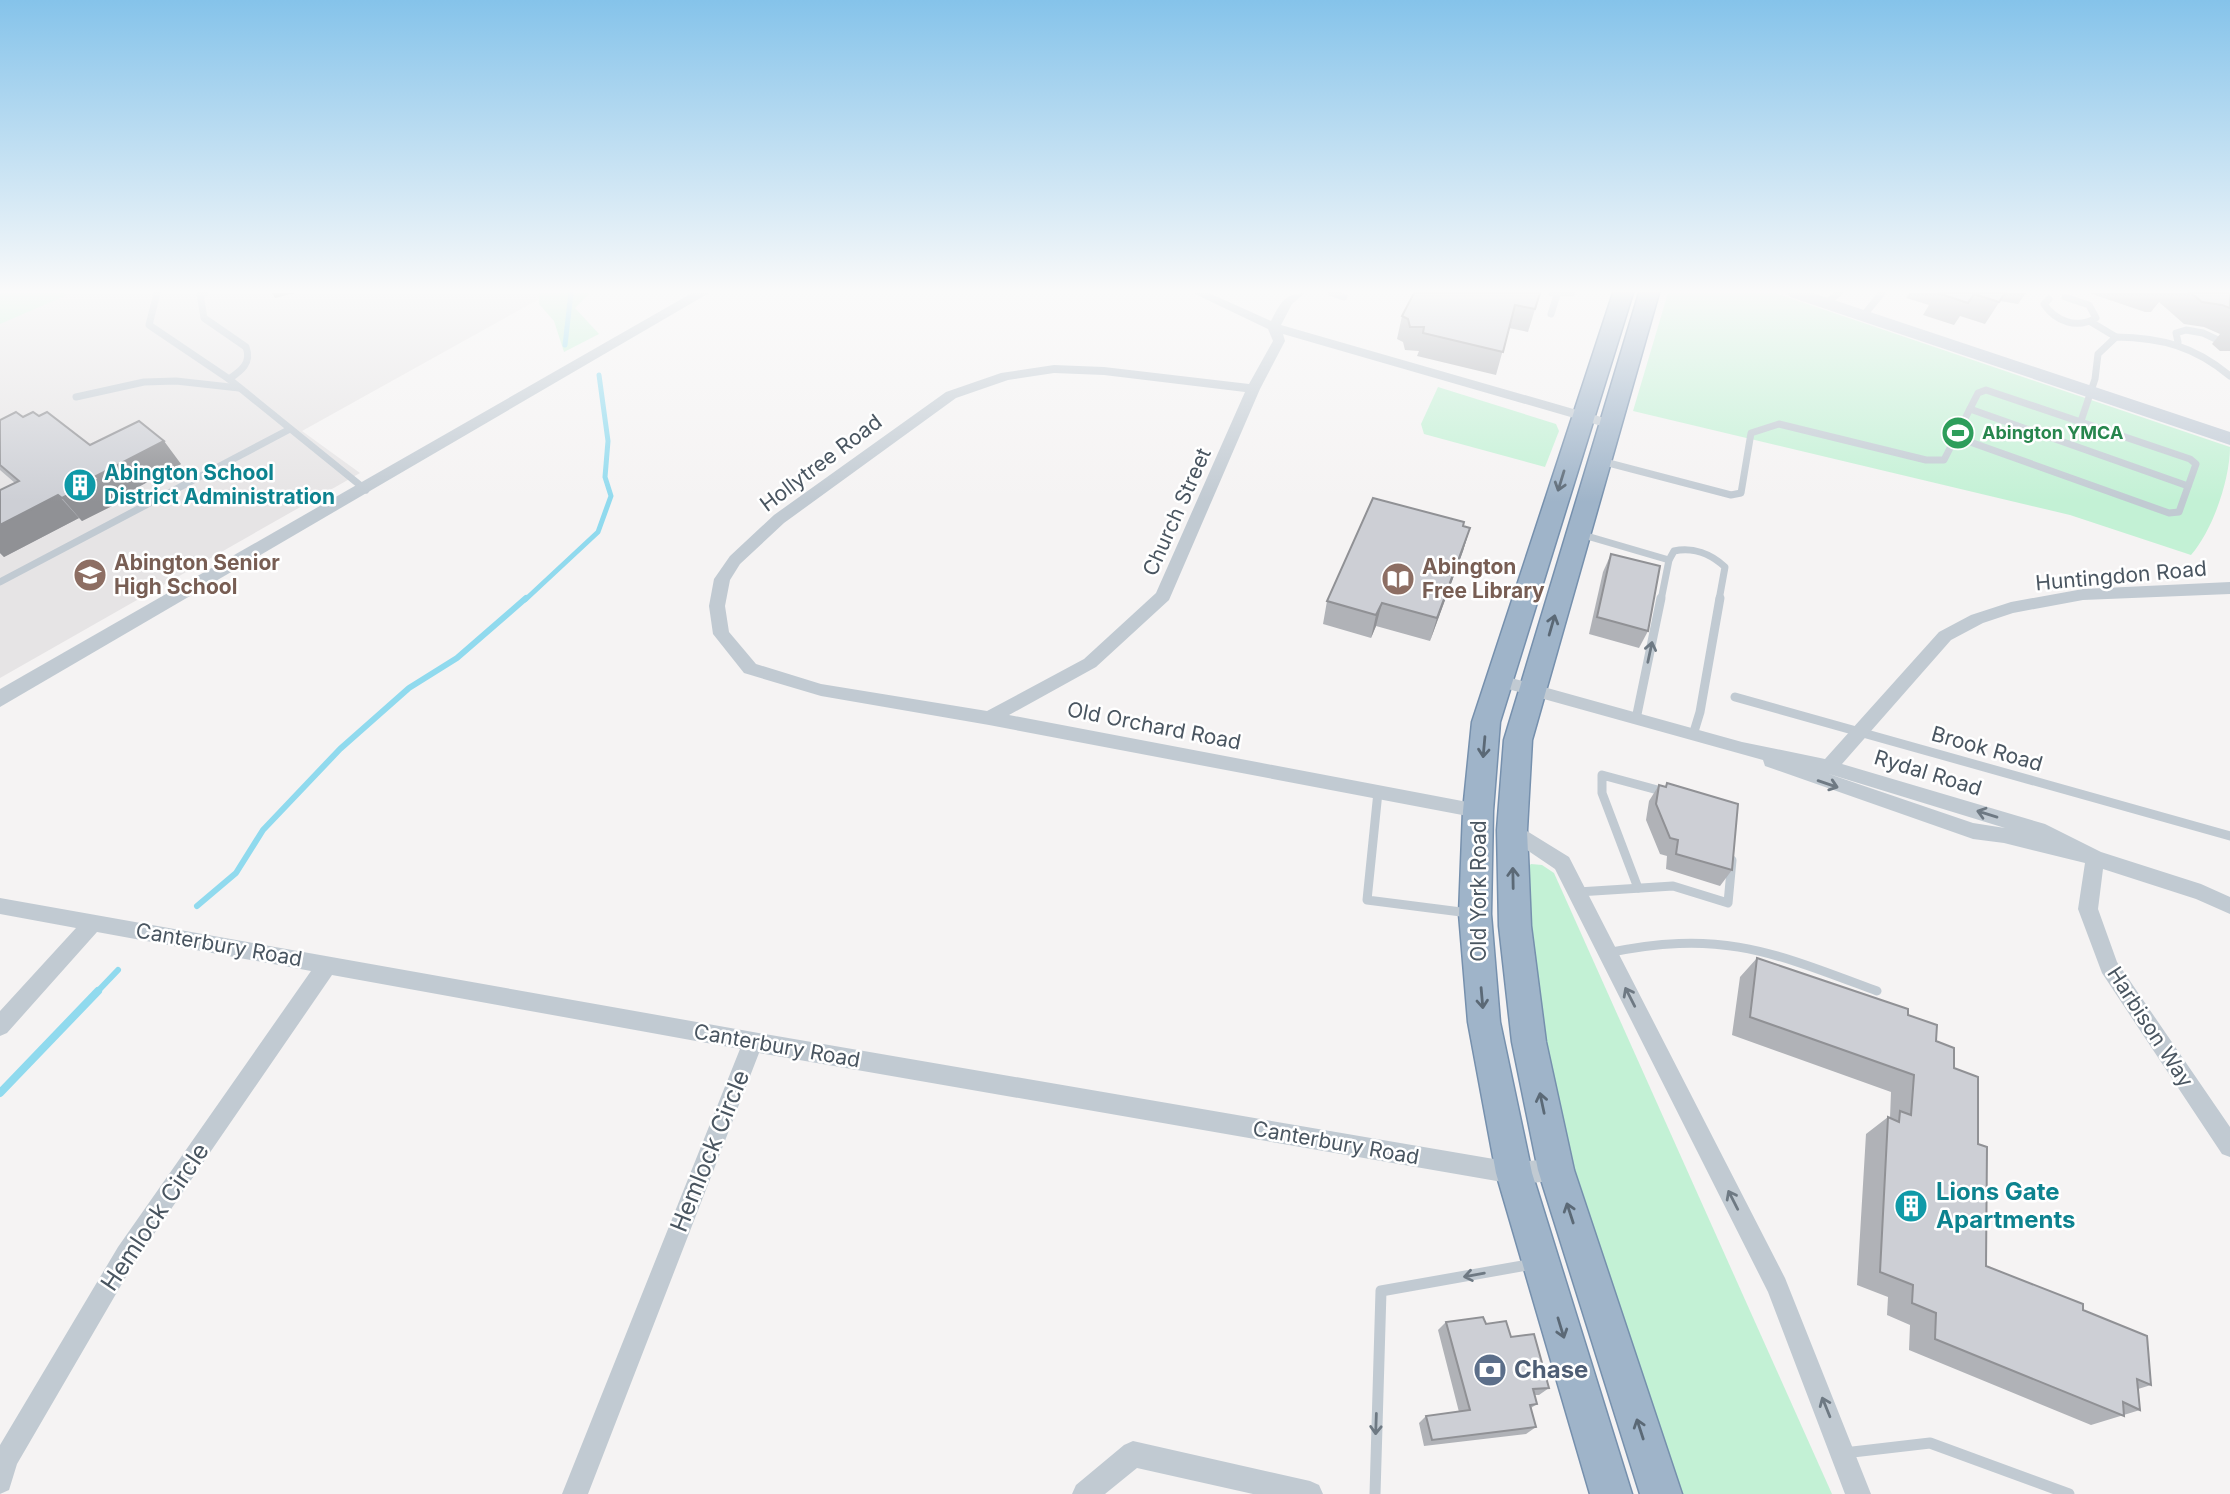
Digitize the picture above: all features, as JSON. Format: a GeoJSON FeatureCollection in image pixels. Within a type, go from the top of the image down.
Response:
{"type":"FeatureCollection","features":[{"type":"Feature","properties":{"kind":"highway","name":"Old York Road"},"geometry":{"type":"LineString","coordinates":[[1600,363],[1497,680],[1486,722],[1478,811],[1475,914],[1484,1022],[1514,1173],[1611,1494]]}},
{"type":"Feature","properties":{"kind":"highway","name":"Old York Road"},"geometry":{"type":"LineString","coordinates":[[1628,363],[1518,740],[1512,830],[1515,926],[1529,1042],[1556,1170],[1661,1494]]}},
{"type":"Feature","properties":{"kind":"main road"},"geometry":{"type":"LineString","coordinates":[[2004,363],[2230,439]]}},
{"type":"Feature","properties":{"kind":"street"},"geometry":{"type":"LineString","coordinates":[[0,699],[583,363]]}},
{"type":"Feature","properties":{"kind":"street","name":"Church Street"},"geometry":{"type":"LineString","coordinates":[[989,718],[1090,663],[1163,596],[1253,389],[1267,363]]}},
{"type":"Feature","properties":{"kind":"street"},"geometry":{"type":"LineString","coordinates":[[1398,363],[1610,425]]}},
{"type":"Feature","properties":{"kind":"street","name":"Hollytree Road"},"geometry":{"type":"LineString","coordinates":[[821,690],[750,669],[721,634],[717,606],[722,579],[735,560],[779,519],[883,441],[951,395],[976,384],[1017,374],[1078,369],[1253,389]]}},
{"type":"Feature","properties":{"kind":"street","name":"Huntingdon Road"},"geometry":{"type":"LineString","coordinates":[[1829,767],[1945,636],[1969,621],[2054,599],[2230,588]]}},
{"type":"Feature","properties":{"kind":"street","name":"Rydal Road"},"geometry":{"type":"LineString","coordinates":[[1497,680],[1742,749],[1829,767],[2045,832],[2095,858]]}},
{"type":"Feature","properties":{"kind":"street","name":"Old Orchard Road"},"geometry":{"type":"LineString","coordinates":[[821,690],[989,718],[1478,811]]}},
{"type":"Feature","properties":{"kind":"street","name":"Rydal Road"},"geometry":{"type":"LineString","coordinates":[[1742,749],[1806,776],[1904,809],[1973,831],[2004,835],[2095,858],[2201,892],[2230,906]]}},
{"type":"Feature","properties":{"kind":"street"},"geometry":{"type":"LineString","coordinates":[[1904,809],[1908,791]]}},
{"type":"Feature","properties":{"kind":"street"},"geometry":{"type":"LineString","coordinates":[[1512,830],[1562,863],[1777,1286],[1858,1494]]}},
{"type":"Feature","properties":{"kind":"street","name":"Harbison Way"},"geometry":{"type":"LineString","coordinates":[[2095,858],[2088,909],[2109,967],[2230,1146]]}},
{"type":"Feature","properties":{"kind":"street","name":"Canterbury Road"},"geometry":{"type":"LineString","coordinates":[[0,906],[753,1042],[1514,1173],[1556,1170]]}},
{"type":"Feature","properties":{"kind":"street"},"geometry":{"type":"LineString","coordinates":[[0,1027],[94,922]]}},
{"type":"Feature","properties":{"kind":"street","name":"Hemlock Circle"},"geometry":{"type":"LineString","coordinates":[[0,1481],[6,1459],[126,1255],[328,964]]}},
{"type":"Feature","properties":{"kind":"street","name":"Hemlock Circle"},"geometry":{"type":"LineString","coordinates":[[575,1494],[753,1042]]}},
{"type":"Feature","properties":{"kind":"street"},"geometry":{"type":"LineString","coordinates":[[1085,1494],[1133,1454],[1310,1494]]}},
{"type":"Feature","properties":{"kind":"lane"},"geometry":{"type":"LineString","coordinates":[[205,363],[229,379],[366,490]]}},
{"type":"Feature","properties":{"kind":"lane"},"geometry":{"type":"LineString","coordinates":[[229,379],[247,363]]}},
{"type":"Feature","properties":{"kind":"lane"},"geometry":{"type":"LineString","coordinates":[[2081,421],[2089,391],[2099,369],[2099,363]]}},
{"type":"Feature","properties":{"kind":"lane"},"geometry":{"type":"LineString","coordinates":[[2217,364],[2224,363]]}},
{"type":"Feature","properties":{"kind":"lane"},"geometry":{"type":"LineString","coordinates":[[2217,364],[2230,376]]}},
{"type":"Feature","properties":{"kind":"lane"},"geometry":{"type":"LineString","coordinates":[[76,397],[144,382],[176,381],[239,388]]}},
{"type":"Feature","properties":{"kind":"lane"},"geometry":{"type":"LineString","coordinates":[[1600,460],[1731,495],[1741,493],[1751,433],[1762,427],[1779,424],[1926,460],[1944,460],[1978,393],[1996,391],[2190,459],[2196,464],[2179,512],[2169,513],[1956,437]]}},
{"type":"Feature","properties":{"kind":"lane"},"geometry":{"type":"LineString","coordinates":[[1970,409],[2188,486]]}},
{"type":"Feature","properties":{"kind":"lane"},"geometry":{"type":"LineString","coordinates":[[0,582],[290,429]]}},
{"type":"Feature","properties":{"kind":"lane"},"geometry":{"type":"LineString","coordinates":[[1578,533],[1669,560]]}},
{"type":"Feature","properties":{"kind":"lane"},"geometry":{"type":"LineString","coordinates":[[1636,719],[1669,560],[1674,551],[1682,548],[1716,558],[1725,567],[1700,712],[1693,735]]}},
{"type":"Feature","properties":{"kind":"lane","name":"Brook Road"},"geometry":{"type":"LineString","coordinates":[[1735,696],[2230,836]]}},
{"type":"Feature","properties":{"kind":"lane"},"geometry":{"type":"LineString","coordinates":[[1638,888],[1602,793],[1602,775],[1675,795]]}},
{"type":"Feature","properties":{"kind":"lane"},"geometry":{"type":"LineString","coordinates":[[1378,792],[1367,900],[1475,914]]}},
{"type":"Feature","properties":{"kind":"lane"},"geometry":{"type":"LineString","coordinates":[[1576,892],[1673,886],[1728,903],[1733,851]]}},
{"type":"Feature","properties":{"kind":"lane"},"geometry":{"type":"LineString","coordinates":[[1607,953],[1656,943],[1731,944],[1792,960],[1877,991]]}},
{"type":"Feature","properties":{"kind":"lane"},"geometry":{"type":"LineString","coordinates":[[1375,1494],[1381,1292],[1542,1263]]}},
{"type":"Feature","properties":{"kind":"lane"},"geometry":{"type":"LineString","coordinates":[[1844,1453],[1930,1443],[2068,1494]]}},
{"type":"Feature","properties":{"kind":"shaded area","name":"Abington Senior High School"},"geometry":{"type":"Polygon","coordinates":[[[0,363],[425,363],[302,431],[360,473],[0,678],[0,363]]]}},
{"type":"Feature","properties":{"kind":"green space","name":"Abington YMCA"},"geometry":{"type":"Polygon","coordinates":[[[1647,363],[1981,363],[2230,447],[2227,474],[2219,504],[2191,555],[2070,515],[1633,411],[1647,363]]]}},
{"type":"Feature","properties":{"kind":"green space"},"geometry":{"type":"Polygon","coordinates":[[[1438,387],[1556,424],[1559,431],[1545,467],[1424,434],[1421,424],[1438,387]]]}},
{"type":"Feature","properties":{"kind":"green space"},"geometry":{"type":"Polygon","coordinates":[[[1531,864],[1542,865],[1554,873],[1832,1494],[1682,1494],[1574,1181],[1545,1060],[1523,872],[1531,864]]]}},
{"type":"Feature","properties":{"kind":"building"},"geometry":{"type":"Polygon","coordinates":[[[16,412],[23,417],[33,412],[39,416],[47,412],[90,445],[139,421],[164,441],[96,476],[99,479],[62,498],[58,495],[0,525],[0,490],[19,481],[0,465],[0,420],[16,412]]]}},
{"type":"Feature","properties":{"kind":"building","name":"Abington Free Library"},"geometry":{"type":"Polygon","coordinates":[[[1373,498],[1464,522],[1463,526],[1470,528],[1437,618],[1382,603],[1376,615],[1327,601],[1373,498]]]}},
{"type":"Feature","properties":{"kind":"building"},"geometry":{"type":"Polygon","coordinates":[[[1611,554],[1660,566],[1648,631],[1597,617],[1611,554]]]}},
{"type":"Feature","properties":{"kind":"building"},"geometry":{"type":"Polygon","coordinates":[[[1667,783],[1738,804],[1732,870],[1676,854],[1678,840],[1670,838],[1656,804],[1659,785],[1666,787],[1667,783]]]}},
{"type":"Feature","properties":{"kind":"building","name":"Lions Gate Apartments"},"geometry":{"type":"Polygon","coordinates":[[[1757,958],[1908,1009],[1908,1015],[1937,1025],[1936,1041],[1954,1048],[1954,1068],[1978,1077],[1978,1144],[1987,1147],[1986,1266],[2083,1304],[2083,1310],[2147,1336],[2151,1385],[2137,1379],[2140,1410],[2123,1402],[2124,1416],[1935,1339],[1936,1313],[1912,1303],[1913,1285],[1880,1272],[1888,1117],[1899,1122],[1900,1111],[1911,1115],[1914,1075],[1750,1017],[1757,958]]]}},
{"type":"Feature","properties":{"kind":"building","name":"Chase"},"geometry":{"type":"Polygon","coordinates":[[[1483,1317],[1486,1324],[1506,1321],[1511,1337],[1534,1334],[1549,1388],[1533,1389],[1537,1404],[1530,1405],[1536,1427],[1432,1440],[1426,1416],[1470,1410],[1446,1322],[1483,1317]]]}},
{"type":"Feature","properties":{"kind":"waterway"},"geometry":{"type":"LineString","coordinates":[[525,600],[598,532],[611,496],[605,477],[608,441],[599,375]]}},
{"type":"Feature","properties":{"kind":"waterway"},"geometry":{"type":"LineString","coordinates":[[197,906],[236,873],[263,830],[340,749],[409,688],[457,658],[526,598]]}},
{"type":"Feature","properties":{"kind":"waterway"},"geometry":{"type":"LineString","coordinates":[[97,992],[118,970]]}},
{"type":"Feature","properties":{"kind":"waterway"},"geometry":{"type":"LineString","coordinates":[[0,1093],[98,991]]}},
{"type":"Feature","properties":{"kind":"place","name":"Abington YMCA"},"geometry":{"type":"Point","coordinates":[1958,433]}},
{"type":"Feature","properties":{"kind":"place","name":"Abington School District Administration"},"geometry":{"type":"Point","coordinates":[80,485]}},
{"type":"Feature","properties":{"kind":"place","name":"Abington Senior High School"},"geometry":{"type":"Point","coordinates":[90,575]}},
{"type":"Feature","properties":{"kind":"place","name":"Abington Free Library"},"geometry":{"type":"Point","coordinates":[1398,579]}},
{"type":"Feature","properties":{"kind":"place","name":"Lions Gate Apartments"},"geometry":{"type":"Point","coordinates":[1911,1206]}},
{"type":"Feature","properties":{"kind":"place","name":"Chase"},"geometry":{"type":"Point","coordinates":[1490,1370]}}]}
